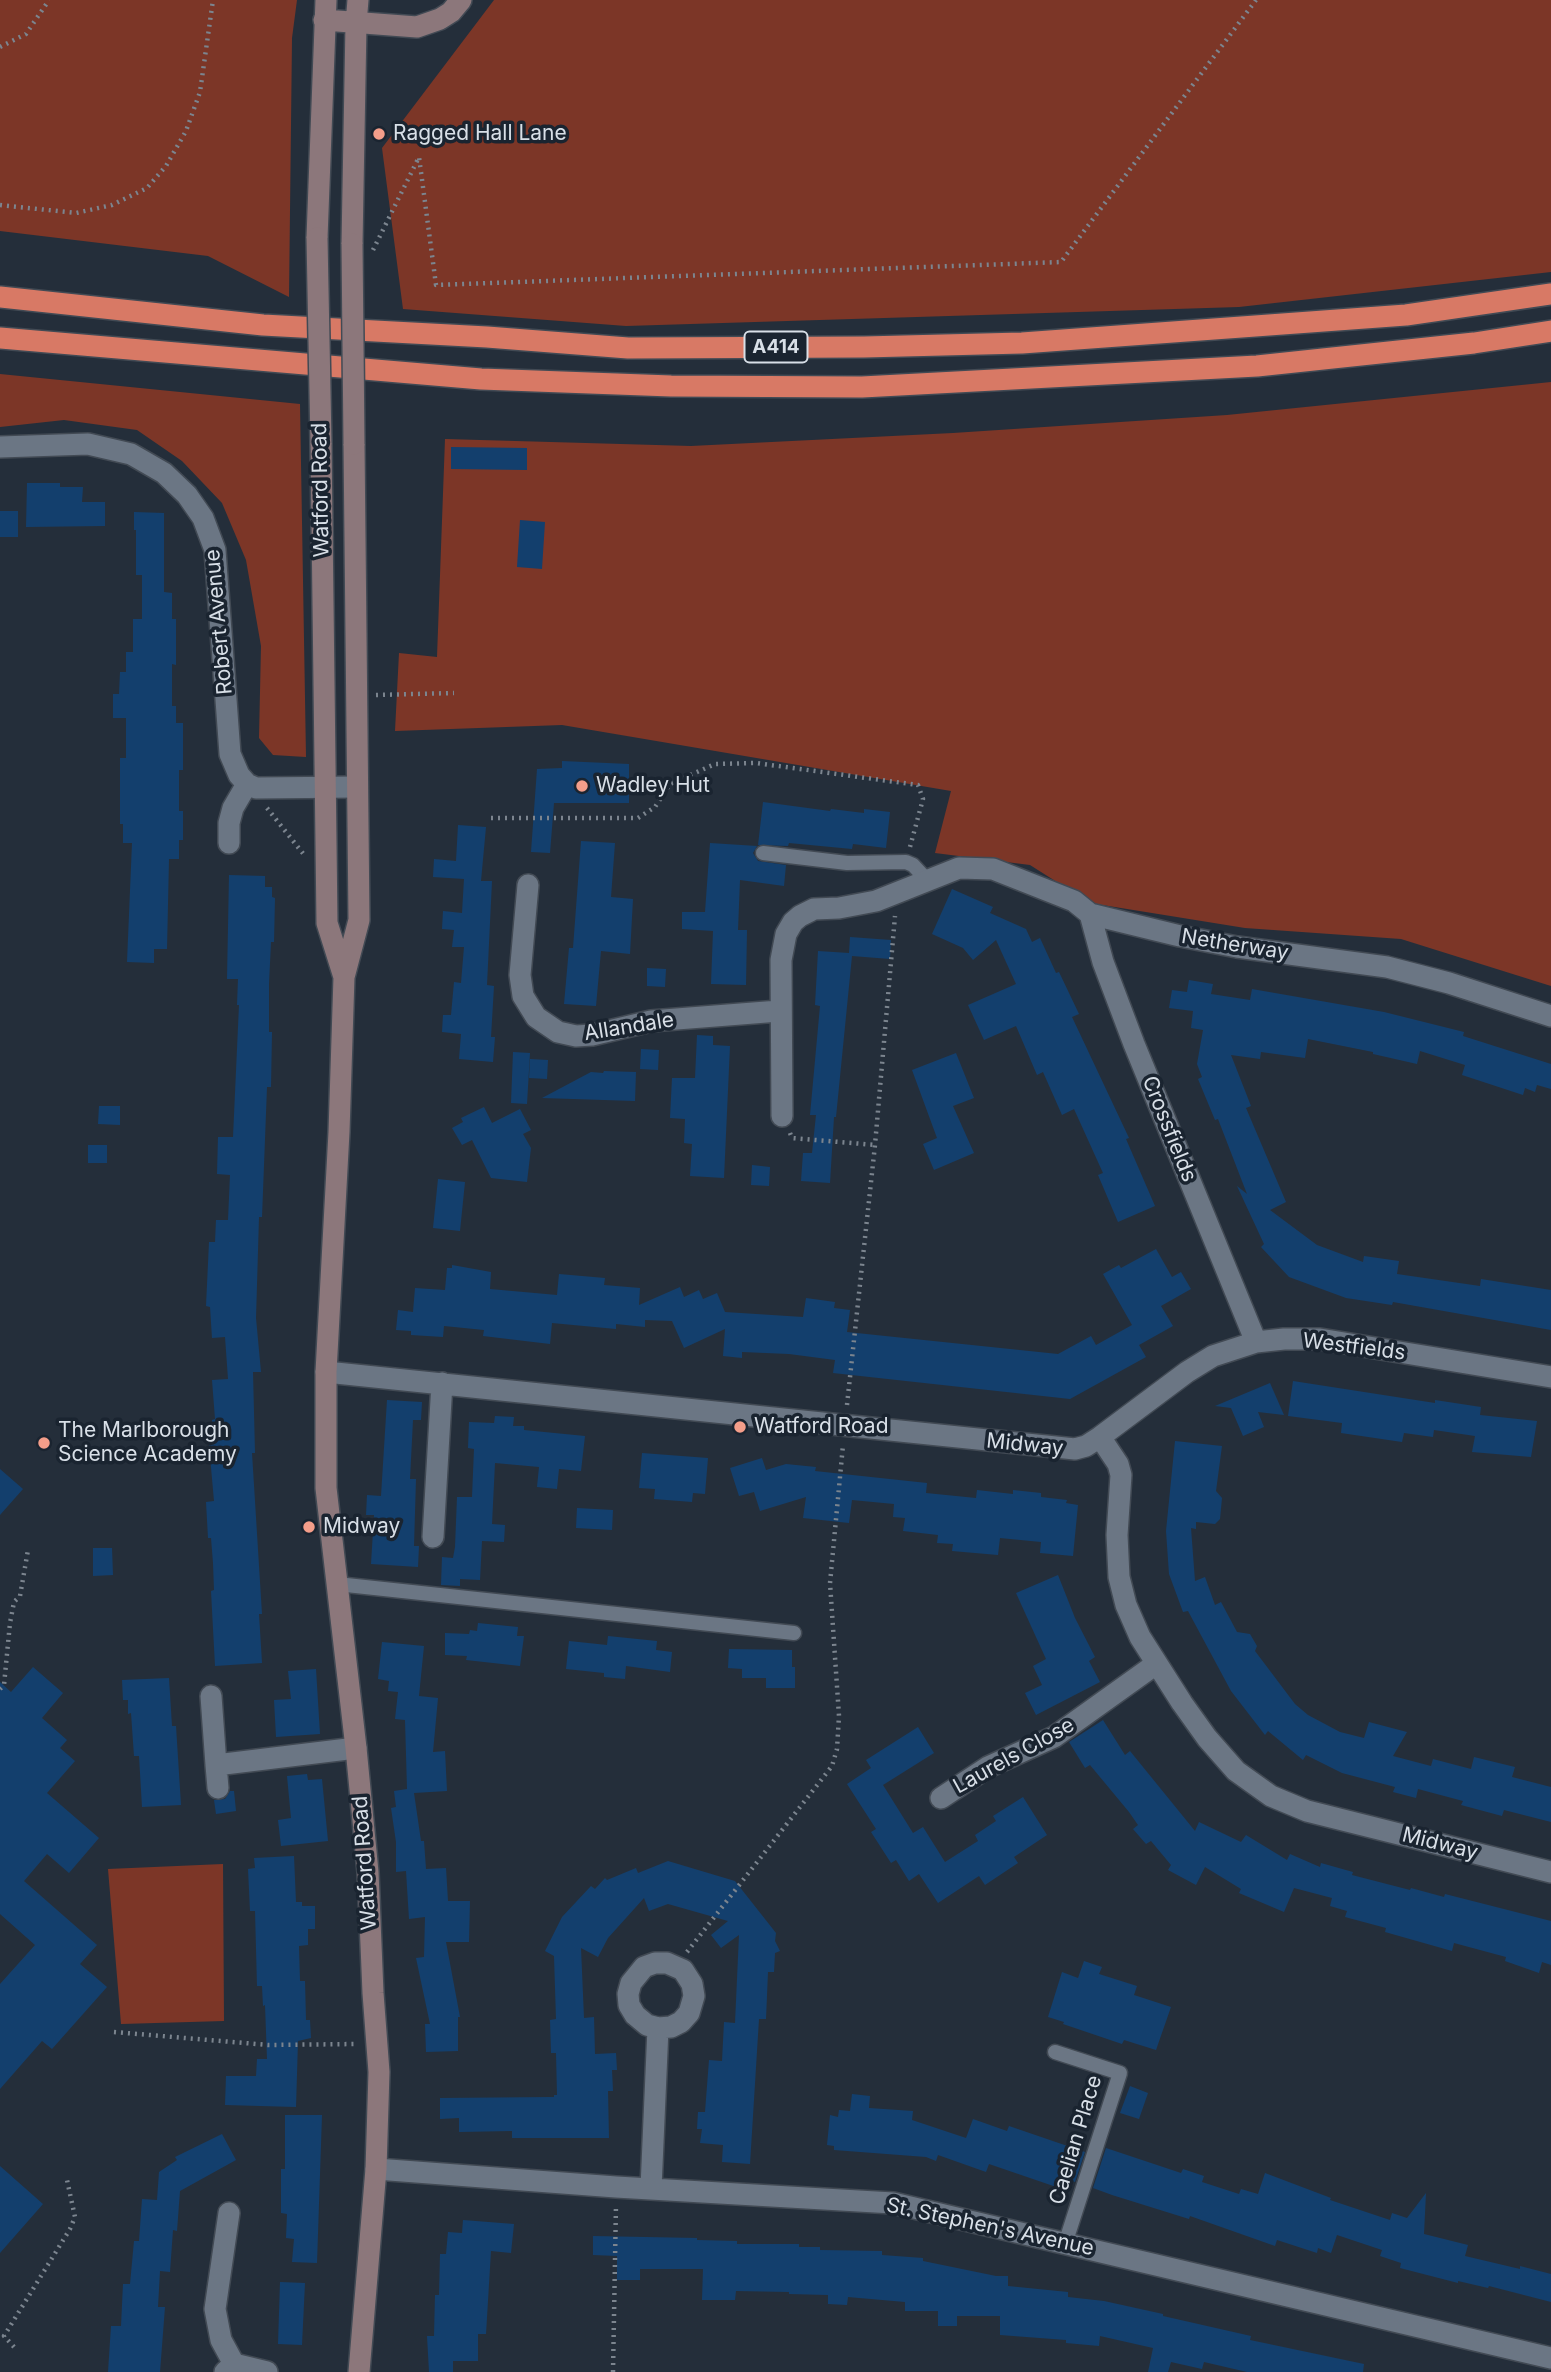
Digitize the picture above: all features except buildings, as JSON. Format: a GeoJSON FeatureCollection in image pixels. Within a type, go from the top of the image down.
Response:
{"type":"FeatureCollection","features":[{"type":"Feature","properties":{"kind":"highway","name":"A414"},"geometry":{"type":"LineString","coordinates":[[0,297],[263,325],[656,348],[1022,344],[1406,315],[1551,294]]}},
{"type":"Feature","properties":{"kind":"highway","name":"A414"},"geometry":{"type":"LineString","coordinates":[[0,338],[481,379],[671,386],[862,387],[1257,366],[1474,343],[1551,331]]}},
{"type":"Feature","properties":{"kind":"main road","name":"Watford Road"},"geometry":{"type":"LineString","coordinates":[[358,0],[352,244],[359,920],[344,977],[327,1372],[326,1488],[368,1872],[379,2072],[376,2169],[359,2372]]}},
{"type":"Feature","properties":{"kind":"main road"},"geometry":{"type":"LineString","coordinates":[[325,10],[356,24],[417,27],[440,19],[451,12],[461,0]]}},
{"type":"Feature","properties":{"kind":"main road","name":"Watford Road"},"geometry":{"type":"LineString","coordinates":[[325,10],[317,238],[327,923],[344,977]]}},
{"type":"Feature","properties":{"kind":"street","name":"Robert Avenue"},"geometry":{"type":"LineString","coordinates":[[0,447],[88,444],[131,454],[164,473],[187,495],[203,518],[215,550],[230,754],[239,775],[253,786]]}},
{"type":"Feature","properties":{"kind":"street"},"geometry":{"type":"LineString","coordinates":[[229,843],[229,823],[233,808],[253,786],[357,787]]}},
{"type":"Feature","properties":{"kind":"street","name":"Netherway"},"geometry":{"type":"LineString","coordinates":[[927,880],[959,868],[993,869],[1073,901],[1090,914],[1237,947],[1387,967],[1551,1016]]}},
{"type":"Feature","properties":{"kind":"street"},"geometry":{"type":"LineString","coordinates":[[782,1116],[780,960],[786,934],[793,922],[814,909],[858,905],[927,880]]}},
{"type":"Feature","properties":{"kind":"street","name":"Allandale"},"geometry":{"type":"LineString","coordinates":[[528,885],[520,975],[523,996],[536,1017],[558,1032],[576,1036],[592,1035],[651,1021],[779,1011]]}},
{"type":"Feature","properties":{"kind":"street","name":"Crossfields"},"geometry":{"type":"LineString","coordinates":[[1090,914],[1103,962],[1125,1020],[1256,1342]]}},
{"type":"Feature","properties":{"kind":"street","name":"Westfields"},"geometry":{"type":"LineString","coordinates":[[1100,1437],[1187,1372],[1213,1356],[1256,1342],[1320,1339],[1551,1377]]}},
{"type":"Feature","properties":{"kind":"street","name":"Midway"},"geometry":{"type":"LineString","coordinates":[[327,1372],[1063,1449],[1075,1450],[1100,1437],[1118,1464],[1121,1475],[1117,1535],[1119,1577],[1126,1605],[1156,1664],[1207,1738],[1236,1771],[1271,1796],[1307,1811],[1551,1872]]}},
{"type":"Feature","properties":{"kind":"street"},"geometry":{"type":"LineString","coordinates":[[433,1537],[442,1383]]}},
{"type":"Feature","properties":{"kind":"street","name":"Laurels Close"},"geometry":{"type":"LineString","coordinates":[[941,1798],[988,1767],[1054,1737],[1156,1664]]}},
{"type":"Feature","properties":{"kind":"street"},"geometry":{"type":"LineString","coordinates":[[211,1696],[218,1788]]}},
{"type":"Feature","properties":{"kind":"street"},"geometry":{"type":"LineString","coordinates":[[216,1765],[356,1748]]}},
{"type":"Feature","properties":{"kind":"street"},"geometry":{"type":"LineString","coordinates":[[667,1963],[683,1970],[692,1984],[694,1996],[692,2007],[681,2022],[671,2027],[658,2028],[647,2025],[635,2015],[629,2005],[628,1994],[631,1983],[644,1967],[667,1963]]}},
{"type":"Feature","properties":{"kind":"street"},"geometry":{"type":"LineString","coordinates":[[651,2188],[658,2028]]}},
{"type":"Feature","properties":{"kind":"street","name":"St. Stephen's Avenue"},"geometry":{"type":"LineString","coordinates":[[376,2169],[616,2187],[893,2203],[1551,2358]]}},
{"type":"Feature","properties":{"kind":"street"},"geometry":{"type":"LineString","coordinates":[[229,2213],[215,2309],[221,2340],[230,2368],[267,2372]]}},
{"type":"Feature","properties":{"kind":"lane"},"geometry":{"type":"LineString","coordinates":[[763,853],[846,863],[906,862],[913,865],[927,880]]}},
{"type":"Feature","properties":{"kind":"lane"},"geometry":{"type":"LineString","coordinates":[[337,1584],[794,1633]]}},
{"type":"Feature","properties":{"kind":"lane","name":"Caelian Place"},"geometry":{"type":"LineString","coordinates":[[1055,2052],[1120,2073],[1065,2244]]}},
{"type":"Feature","properties":{"kind":"path"},"geometry":{"type":"LineString","coordinates":[[0,47],[26,34],[49,0]]}},
{"type":"Feature","properties":{"kind":"path"},"geometry":{"type":"LineString","coordinates":[[0,205],[76,213],[112,205],[148,188],[166,166],[186,131],[200,92],[213,0]]}},
{"type":"Feature","properties":{"kind":"path"},"geometry":{"type":"LineString","coordinates":[[352,244],[375,250],[419,157],[436,285],[1061,262],[1256,0]]}},
{"type":"Feature","properties":{"kind":"path"},"geometry":{"type":"LineString","coordinates":[[358,696],[454,693]]}},
{"type":"Feature","properties":{"kind":"path"},"geometry":{"type":"LineString","coordinates":[[491,818],[638,818],[655,807],[670,784],[715,764],[756,763],[918,785],[923,799],[906,862]]}},
{"type":"Feature","properties":{"kind":"path"},"geometry":{"type":"LineString","coordinates":[[253,786],[270,814],[288,836]]}},
{"type":"Feature","properties":{"kind":"path"},"geometry":{"type":"LineString","coordinates":[[676,1966],[832,1766],[838,1749],[839,1716],[830,1583],[875,1145],[897,893]]}},
{"type":"Feature","properties":{"kind":"path"},"geometry":{"type":"LineString","coordinates":[[782,1116],[792,1138],[875,1145]]}},
{"type":"Feature","properties":{"kind":"path"},"geometry":{"type":"LineString","coordinates":[[0,1689],[4,1685],[14,1602],[20,1596],[28,1550]]}},
{"type":"Feature","properties":{"kind":"path"},"geometry":{"type":"LineString","coordinates":[[114,2032],[268,2045],[377,2043]]}},
{"type":"Feature","properties":{"kind":"path"},"geometry":{"type":"LineString","coordinates":[[14,2347],[4,2336],[75,2217],[67,2180]]}},
{"type":"Feature","properties":{"kind":"path"},"geometry":{"type":"LineString","coordinates":[[613,2372],[616,2187]]}},
{"type":"Feature","properties":{"kind":"shaded area"},"geometry":{"type":"Polygon","coordinates":[[[0,0],[297,0],[292,38],[289,297],[208,256],[0,231],[0,0]]]}},
{"type":"Feature","properties":{"kind":"shaded area"},"geometry":{"type":"Polygon","coordinates":[[[494,0],[1551,0],[1551,272],[1239,307],[626,326],[403,309],[382,148],[494,0]]]}},
{"type":"Feature","properties":{"kind":"shaded area"},"geometry":{"type":"Polygon","coordinates":[[[0,374],[300,404],[306,757],[273,755],[259,738],[261,646],[246,560],[222,503],[182,461],[137,430],[64,420],[0,427],[0,374]]]}},
{"type":"Feature","properties":{"kind":"shaded area"},"geometry":{"type":"Polygon","coordinates":[[[1551,382],[1551,986],[1401,939],[1245,928],[1090,903],[1030,865],[935,853],[951,791],[562,725],[395,731],[399,653],[437,657],[445,439],[691,446],[953,433],[1227,415],[1551,382]]]}},
{"type":"Feature","properties":{"kind":"shaded area"},"geometry":{"type":"Polygon","coordinates":[[[223,1864],[224,2021],[121,2024],[108,1869],[223,1864]]]}},
{"type":"Feature","properties":{"kind":"place","name":"Ragged Hall Lane"},"geometry":{"type":"Point","coordinates":[379,134]}},
{"type":"Feature","properties":{"kind":"place","name":"Wadley Hut"},"geometry":{"type":"Point","coordinates":[582,786]}},
{"type":"Feature","properties":{"kind":"place","name":"Watford Road"},"geometry":{"type":"Point","coordinates":[740,1427]}},
{"type":"Feature","properties":{"kind":"place","name":"The Marlborough Science Academy"},"geometry":{"type":"Point","coordinates":[44,1443]}},
{"type":"Feature","properties":{"kind":"place","name":"Midway"},"geometry":{"type":"Point","coordinates":[309,1527]}}]}
